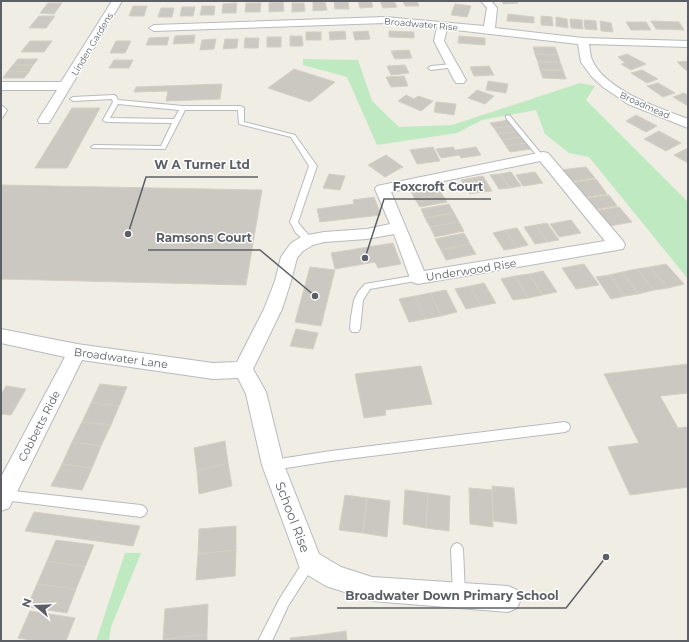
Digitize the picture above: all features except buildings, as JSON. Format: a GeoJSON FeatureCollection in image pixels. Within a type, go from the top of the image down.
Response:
{"type":"FeatureCollection","features":[{"type":"Feature","properties":{"kind":"street","name":"Linden Gardens"},"geometry":{"type":"LineString","coordinates":[[44,120],[117,1]]}},
{"type":"Feature","properties":{"kind":"street"},"geometry":{"type":"LineString","coordinates":[[486,1],[492,8],[489,30]]}},
{"type":"Feature","properties":{"kind":"street","name":"Broadwater Rise"},"geometry":{"type":"LineString","coordinates":[[154,28],[385,20],[583,41],[688,44]]}},
{"type":"Feature","properties":{"kind":"street"},"geometry":{"type":"LineString","coordinates":[[443,25],[439,41],[460,80]]}},
{"type":"Feature","properties":{"kind":"street","name":"Broadmead"},"geometry":{"type":"LineString","coordinates":[[583,41],[586,61],[601,79],[622,96],[688,124]]}},
{"type":"Feature","properties":{"kind":"street","name":"Linden Gardens"},"geometry":{"type":"LineString","coordinates":[[1,86],[66,86]]}},
{"type":"Feature","properties":{"kind":"street","name":"Underwood Rise"},"geometry":{"type":"LineString","coordinates":[[543,156],[617,245],[418,278],[382,189],[541,157],[543,156]]}},
{"type":"Feature","properties":{"kind":"street"},"geometry":{"type":"LineString","coordinates":[[243,370],[273,309],[289,258],[297,247],[309,240],[324,237],[367,234],[399,228]]}},
{"type":"Feature","properties":{"kind":"street","name":"Broadwater Lane"},"geometry":{"type":"LineString","coordinates":[[1,336],[77,352],[213,371],[243,370]]}},
{"type":"Feature","properties":{"kind":"street","name":"Cobbetts Ride"},"geometry":{"type":"LineString","coordinates":[[2,498],[77,352]]}},
{"type":"Feature","properties":{"kind":"street","name":"School Rise"},"geometry":{"type":"LineString","coordinates":[[243,370],[256,392],[274,465],[310,562],[335,577],[372,589],[508,599]]}},
{"type":"Feature","properties":{"kind":"lane"},"geometry":{"type":"LineString","coordinates":[[431,68],[453,66]]}},
{"type":"Feature","properties":{"kind":"lane"},"geometry":{"type":"LineString","coordinates":[[73,99],[114,97],[116,102]]}},
{"type":"Feature","properties":{"kind":"lane"},"geometry":{"type":"LineString","coordinates":[[116,102],[184,108],[241,108],[241,123],[293,136],[313,166],[294,222],[298,231],[309,240]]}},
{"type":"Feature","properties":{"kind":"lane"},"geometry":{"type":"LineString","coordinates":[[116,102],[106,120],[177,121]]}},
{"type":"Feature","properties":{"kind":"lane"},"geometry":{"type":"LineString","coordinates":[[1,107],[4,110],[1,116]]}},
{"type":"Feature","properties":{"kind":"lane"},"geometry":{"type":"LineString","coordinates":[[94,147],[163,148],[184,108]]}},
{"type":"Feature","properties":{"kind":"lane"},"geometry":{"type":"LineString","coordinates":[[508,117],[541,157]]}},
{"type":"Feature","properties":{"kind":"lane"},"geometry":{"type":"LineString","coordinates":[[355,329],[358,299],[362,291],[368,286],[418,278]]}},
{"type":"Feature","properties":{"kind":"lane"},"geometry":{"type":"LineString","coordinates":[[274,465],[331,456],[565,427]]}},
{"type":"Feature","properties":{"kind":"lane"},"geometry":{"type":"LineString","coordinates":[[2,498],[141,511]]}},
{"type":"Feature","properties":{"kind":"lane"},"geometry":{"type":"LineString","coordinates":[[457,550],[459,595]]}},
{"type":"Feature","properties":{"kind":"lane"},"geometry":{"type":"LineString","coordinates":[[265,641],[284,602],[310,562]]}},
{"type":"Feature","properties":{"kind":"green space"},"geometry":{"type":"Polygon","coordinates":[[[303,59],[358,60],[372,101],[399,127],[452,125],[580,83],[595,86],[586,100],[688,202],[688,279],[589,157],[569,153],[545,134],[536,110],[482,120],[457,133],[377,145],[347,77],[303,65],[303,59]]]}},
{"type":"Feature","properties":{"kind":"green space"},"geometry":{"type":"Polygon","coordinates":[[[125,553],[141,553],[111,627],[109,641],[96,641],[125,553]]]}},
{"type":"Feature","properties":{"kind":"place","name":"W A Turner Ltd"},"geometry":{"type":"Point","coordinates":[128,234]}},
{"type":"Feature","properties":{"kind":"place","name":"Foxcroft Court"},"geometry":{"type":"Point","coordinates":[365,258]}},
{"type":"Feature","properties":{"kind":"place","name":"Ramsons Court"},"geometry":{"type":"Point","coordinates":[315,296]}},
{"type":"Feature","properties":{"kind":"place","name":"Broadwater Down Primary School"},"geometry":{"type":"Point","coordinates":[606,557]}}]}
